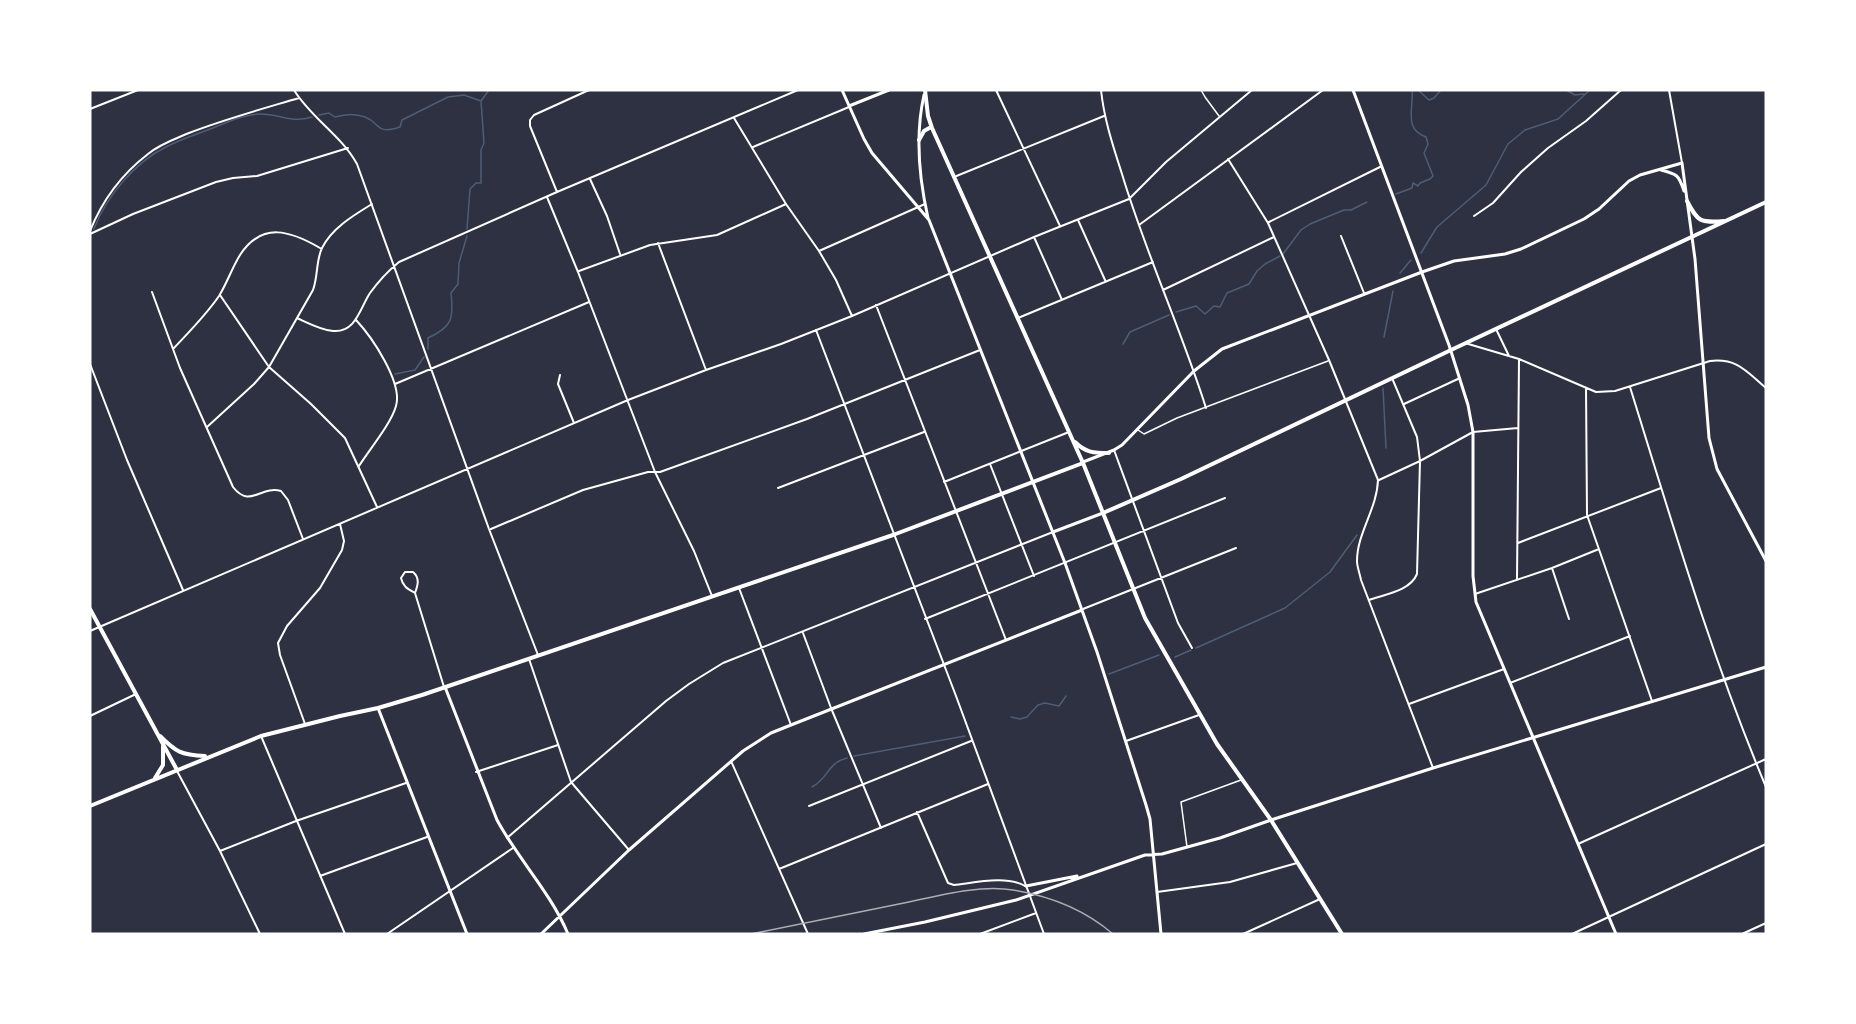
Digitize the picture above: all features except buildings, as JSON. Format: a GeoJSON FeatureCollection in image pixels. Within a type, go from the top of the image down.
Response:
{"type":"FeatureCollection","features":[{"type":"Feature","properties":{"kind":"main road"},"geometry":{"type":"LineString","coordinates":[[924,92],[931,127],[1073,440],[1132,589],[1146,618],[1199,715],[1270,820],[1342,934]]}},
{"type":"Feature","properties":{"kind":"main road"},"geometry":{"type":"LineString","coordinates":[[919,141],[924,131],[931,127]]}},
{"type":"Feature","properties":{"kind":"main road"},"geometry":{"type":"LineString","coordinates":[[1687,201],[1703,222],[1728,220]]}},
{"type":"Feature","properties":{"kind":"main road"},"geometry":{"type":"LineString","coordinates":[[1103,513],[1766,202]]}},
{"type":"Feature","properties":{"kind":"main road"},"geometry":{"type":"LineString","coordinates":[[1073,440],[1084,450],[1092,453],[1109,453]]}},
{"type":"Feature","properties":{"kind":"main road"},"geometry":{"type":"LineString","coordinates":[[90,806],[261,736],[378,708],[445,687],[893,535],[1083,463]]}},
{"type":"Feature","properties":{"kind":"main road"},"geometry":{"type":"LineString","coordinates":[[90,609],[177,770]]}},
{"type":"Feature","properties":{"kind":"main road"},"geometry":{"type":"LineString","coordinates":[[156,732],[174,750],[182,754],[209,757]]}},
{"type":"Feature","properties":{"kind":"main road"},"geometry":{"type":"LineString","coordinates":[[154,780],[163,765],[163,745]]}},
{"type":"Feature","properties":{"kind":"street"},"geometry":{"type":"LineString","coordinates":[[90,109],[138,90]]}},
{"type":"Feature","properties":{"kind":"street"},"geometry":{"type":"LineString","coordinates":[[294,90],[348,148],[357,164],[489,529],[538,656]]}},
{"type":"Feature","properties":{"kind":"street"},"geometry":{"type":"LineString","coordinates":[[557,192],[530,126],[530,120],[534,115],[589,90]]}},
{"type":"Feature","properties":{"kind":"street"},"geometry":{"type":"LineString","coordinates":[[297,318],[335,332],[346,328],[356,320],[370,294],[395,265],[557,192],[798,90]]}},
{"type":"Feature","properties":{"kind":"street"},"geometry":{"type":"LineString","coordinates":[[842,90],[872,153],[929,220]]}},
{"type":"Feature","properties":{"kind":"street"},"geometry":{"type":"LineString","coordinates":[[753,147],[889,90]]}},
{"type":"Feature","properties":{"kind":"street"},"geometry":{"type":"LineString","coordinates":[[996,90],[1060,227]]}},
{"type":"Feature","properties":{"kind":"street"},"geometry":{"type":"LineString","coordinates":[[1101,90],[1104,116],[1129,199],[1206,408]]}},
{"type":"Feature","properties":{"kind":"street"},"geometry":{"type":"LineString","coordinates":[[90,631],[628,400],[852,316],[1034,237],[1129,199],[1166,162],[1252,90]]}},
{"type":"Feature","properties":{"kind":"street"},"geometry":{"type":"LineString","coordinates":[[1139,225],[1323,90]]}},
{"type":"Feature","properties":{"kind":"street"},"geometry":{"type":"LineString","coordinates":[[1353,90],[1451,350],[1468,405],[1473,432],[1474,594],[1478,609],[1616,934]]}},
{"type":"Feature","properties":{"kind":"street"},"geometry":{"type":"LineString","coordinates":[[1474,216],[1493,203],[1521,172],[1548,148],[1586,121],[1621,90]]}},
{"type":"Feature","properties":{"kind":"street"},"geometry":{"type":"LineString","coordinates":[[1669,90],[1692,237],[1707,425],[1714,458],[1722,479],[1766,561]]}},
{"type":"Feature","properties":{"kind":"street"},"geometry":{"type":"LineString","coordinates":[[924,92],[919,141],[925,204],[929,220],[1065,563],[1126,741],[1149,816],[1161,934]]}},
{"type":"Feature","properties":{"kind":"street"},"geometry":{"type":"LineString","coordinates":[[90,232],[96,216],[119,183],[148,153],[162,145],[236,116],[299,98]]}},
{"type":"Feature","properties":{"kind":"street"},"geometry":{"type":"LineString","coordinates":[[734,116],[786,204],[836,279],[852,316]]}},
{"type":"Feature","properties":{"kind":"street"},"geometry":{"type":"LineString","coordinates":[[954,177],[1104,116]]}},
{"type":"Feature","properties":{"kind":"street"},"geometry":{"type":"LineString","coordinates":[[90,232],[216,182],[257,176],[348,148]]}},
{"type":"Feature","properties":{"kind":"street"},"geometry":{"type":"LineString","coordinates":[[1228,159],[1268,223],[1329,360],[1378,480],[1376,500],[1358,548],[1357,562],[1361,580],[1433,768]]}},
{"type":"Feature","properties":{"kind":"street"},"geometry":{"type":"LineString","coordinates":[[1083,463],[1114,450],[1138,430],[1194,371],[1222,349],[1364,293],[1454,261],[1505,254],[1521,249],[1584,219],[1610,200],[1629,181],[1640,175],[1682,163]]}},
{"type":"Feature","properties":{"kind":"street"},"geometry":{"type":"LineString","coordinates":[[1268,223],[1382,166]]}},
{"type":"Feature","properties":{"kind":"street"},"geometry":{"type":"LineString","coordinates":[[1659,169],[1677,175],[1687,201]]}},
{"type":"Feature","properties":{"kind":"street"},"geometry":{"type":"LineString","coordinates":[[590,179],[621,255]]}},
{"type":"Feature","properties":{"kind":"street"},"geometry":{"type":"LineString","coordinates":[[547,197],[655,472],[694,550],[713,597]]}},
{"type":"Feature","properties":{"kind":"street"},"geometry":{"type":"LineString","coordinates":[[206,427],[243,395],[269,367],[317,280],[321,249],[347,219],[372,204]]}},
{"type":"Feature","properties":{"kind":"street"},"geometry":{"type":"LineString","coordinates":[[578,272],[658,243],[717,235],[786,204]]}},
{"type":"Feature","properties":{"kind":"street"},"geometry":{"type":"LineString","coordinates":[[819,251],[925,204]]}},
{"type":"Feature","properties":{"kind":"street"},"geometry":{"type":"LineString","coordinates":[[1078,220],[1105,281]]}},
{"type":"Feature","properties":{"kind":"street"},"geometry":{"type":"LineString","coordinates":[[174,348],[220,295],[248,245],[269,234],[288,232],[321,249]]}},
{"type":"Feature","properties":{"kind":"street"},"geometry":{"type":"LineString","coordinates":[[1341,236],[1364,293]]}},
{"type":"Feature","properties":{"kind":"street"},"geometry":{"type":"LineString","coordinates":[[1034,237],[1062,300]]}},
{"type":"Feature","properties":{"kind":"street"},"geometry":{"type":"LineString","coordinates":[[1163,290],[1274,237]]}},
{"type":"Feature","properties":{"kind":"street"},"geometry":{"type":"LineString","coordinates":[[658,243],[706,370]]}},
{"type":"Feature","properties":{"kind":"street"},"geometry":{"type":"LineString","coordinates":[[1018,318],[1153,262]]}},
{"type":"Feature","properties":{"kind":"street"},"geometry":{"type":"LineString","coordinates":[[152,292],[180,368],[236,491],[246,497],[273,490],[281,491],[288,500],[303,539]]}},
{"type":"Feature","properties":{"kind":"street"},"geometry":{"type":"LineString","coordinates":[[220,295],[269,367],[345,438],[377,507]]}},
{"type":"Feature","properties":{"kind":"street"},"geometry":{"type":"LineString","coordinates":[[395,384],[589,302]]}},
{"type":"Feature","properties":{"kind":"street"},"geometry":{"type":"LineString","coordinates":[[876,305],[1006,640]]}},
{"type":"Feature","properties":{"kind":"street"},"geometry":{"type":"LineString","coordinates":[[356,320],[366,330],[380,353],[395,384],[397,398],[393,414],[359,466]]}},
{"type":"Feature","properties":{"kind":"street"},"geometry":{"type":"LineString","coordinates":[[1496,329],[1509,356]]}},
{"type":"Feature","properties":{"kind":"street"},"geometry":{"type":"LineString","coordinates":[[816,330],[1044,934]]}},
{"type":"Feature","properties":{"kind":"street"},"geometry":{"type":"LineString","coordinates":[[1465,343],[1519,359],[1596,392],[1606,393],[1630,387],[1703,363],[1722,360],[1738,364],[1766,388]]}},
{"type":"Feature","properties":{"kind":"street"},"geometry":{"type":"LineString","coordinates":[[489,529],[583,490],[648,472],[660,472],[843,405],[980,350]]}},
{"type":"Feature","properties":{"kind":"street"},"geometry":{"type":"LineString","coordinates":[[1516,580],[1519,359]]}},
{"type":"Feature","properties":{"kind":"street"},"geometry":{"type":"LineString","coordinates":[[90,364],[127,460],[183,590]]}},
{"type":"Feature","properties":{"kind":"street"},"geometry":{"type":"LineString","coordinates":[[560,375],[558,384],[574,423]]}},
{"type":"Feature","properties":{"kind":"street"},"geometry":{"type":"LineString","coordinates":[[1369,600],[1407,586],[1414,582],[1418,574],[1420,461],[1417,437],[1392,378]]}},
{"type":"Feature","properties":{"kind":"street"},"geometry":{"type":"LineString","coordinates":[[1404,404],[1460,378]]}},
{"type":"Feature","properties":{"kind":"street"},"geometry":{"type":"LineString","coordinates":[[1630,387],[1684,564],[1723,680],[1766,787]]}},
{"type":"Feature","properties":{"kind":"street"},"geometry":{"type":"LineString","coordinates":[[1586,388],[1587,515],[1652,701]]}},
{"type":"Feature","properties":{"kind":"street"},"geometry":{"type":"LineString","coordinates":[[1378,480],[1420,461],[1473,432],[1518,428]]}},
{"type":"Feature","properties":{"kind":"street"},"geometry":{"type":"LineString","coordinates":[[778,488],[925,432]]}},
{"type":"Feature","properties":{"kind":"street"},"geometry":{"type":"LineString","coordinates":[[944,482],[1069,432]]}},
{"type":"Feature","properties":{"kind":"street"},"geometry":{"type":"LineString","coordinates":[[1114,450],[1178,623],[1192,648]]}},
{"type":"Feature","properties":{"kind":"street"},"geometry":{"type":"LineString","coordinates":[[990,464],[1034,576]]}},
{"type":"Feature","properties":{"kind":"street"},"geometry":{"type":"LineString","coordinates":[[1517,543],[1661,488]]}},
{"type":"Feature","properties":{"kind":"street"},"geometry":{"type":"LineString","coordinates":[[925,619],[1225,498]]}},
{"type":"Feature","properties":{"kind":"street"},"geometry":{"type":"LineString","coordinates":[[507,838],[688,684],[723,663],[1103,513]]}},
{"type":"Feature","properties":{"kind":"street"},"geometry":{"type":"LineString","coordinates":[[305,724],[280,655],[278,643],[287,626],[320,588],[342,550],[344,541],[340,524]]}},
{"type":"Feature","properties":{"kind":"street"},"geometry":{"type":"LineString","coordinates":[[541,934],[629,850],[758,740],[831,708],[1236,548]]}},
{"type":"Feature","properties":{"kind":"street"},"geometry":{"type":"LineString","coordinates":[[1474,594],[1552,568],[1599,549]]}},
{"type":"Feature","properties":{"kind":"street"},"geometry":{"type":"LineString","coordinates":[[1552,568],[1569,619]]}},
{"type":"Feature","properties":{"kind":"street"},"geometry":{"type":"LineString","coordinates":[[416,593],[406,588],[402,582],[401,578],[405,572],[413,572],[418,578],[416,593],[445,687],[476,772],[497,820],[513,848],[561,916],[568,934]]}},
{"type":"Feature","properties":{"kind":"street"},"geometry":{"type":"LineString","coordinates":[[738,588],[790,725]]}},
{"type":"Feature","properties":{"kind":"street"},"geometry":{"type":"LineString","coordinates":[[803,632],[831,708],[881,828]]}},
{"type":"Feature","properties":{"kind":"street"},"geometry":{"type":"LineString","coordinates":[[1510,683],[1630,636]]}},
{"type":"Feature","properties":{"kind":"street"},"geometry":{"type":"LineString","coordinates":[[529,659],[571,782],[629,850]]}},
{"type":"Feature","properties":{"kind":"street"},"geometry":{"type":"LineString","coordinates":[[864,934],[965,913],[1030,896],[1145,855],[1187,848],[1433,768],[1766,667]]}},
{"type":"Feature","properties":{"kind":"street"},"geometry":{"type":"LineString","coordinates":[[1409,704],[1504,669]]}},
{"type":"Feature","properties":{"kind":"street"},"geometry":{"type":"LineString","coordinates":[[90,716],[136,694]]}},
{"type":"Feature","properties":{"kind":"street"},"geometry":{"type":"LineString","coordinates":[[378,708],[467,934]]}},
{"type":"Feature","properties":{"kind":"street"},"geometry":{"type":"LineString","coordinates":[[1126,741],[1199,715]]}},
{"type":"Feature","properties":{"kind":"street"},"geometry":{"type":"LineString","coordinates":[[261,736],[345,934]]}},
{"type":"Feature","properties":{"kind":"street"},"geometry":{"type":"LineString","coordinates":[[809,807],[971,741]]}},
{"type":"Feature","properties":{"kind":"street"},"geometry":{"type":"LineString","coordinates":[[476,772],[558,745]]}},
{"type":"Feature","properties":{"kind":"street"},"geometry":{"type":"LineString","coordinates":[[1578,844],[1766,759]]}},
{"type":"Feature","properties":{"kind":"street"},"geometry":{"type":"LineString","coordinates":[[731,761],[808,934]]}},
{"type":"Feature","properties":{"kind":"street"},"geometry":{"type":"LineString","coordinates":[[177,770],[260,934]]}},
{"type":"Feature","properties":{"kind":"street"},"geometry":{"type":"LineString","coordinates":[[220,851],[296,821],[406,783]]}},
{"type":"Feature","properties":{"kind":"street"},"geometry":{"type":"LineString","coordinates":[[779,869],[988,784]]}},
{"type":"Feature","properties":{"kind":"street"},"geometry":{"type":"LineString","coordinates":[[917,812],[948,883],[954,885],[992,880],[1019,882],[1026,886],[1087,874]]}},
{"type":"Feature","properties":{"kind":"street"},"geometry":{"type":"LineString","coordinates":[[319,876],[427,837]]}},
{"type":"Feature","properties":{"kind":"street"},"geometry":{"type":"LineString","coordinates":[[1572,934],[1766,844]]}},
{"type":"Feature","properties":{"kind":"street"},"geometry":{"type":"LineString","coordinates":[[387,934],[513,848]]}},
{"type":"Feature","properties":{"kind":"street"},"geometry":{"type":"LineString","coordinates":[[1157,892],[1230,882],[1297,862]]}},
{"type":"Feature","properties":{"kind":"street"},"geometry":{"type":"LineString","coordinates":[[1243,934],[1320,899]]}},
{"type":"Feature","properties":{"kind":"street"},"geometry":{"type":"LineString","coordinates":[[980,934],[1036,913]]}},
{"type":"Feature","properties":{"kind":"street"},"geometry":{"type":"LineString","coordinates":[[1742,934],[1766,924]]}},
{"type":"Feature","properties":{"kind":"street"},"geometry":{"type":"LineString","coordinates":[[994,929],[996,934]]}},
{"type":"Feature","properties":{"kind":"lane"},"geometry":{"type":"LineString","coordinates":[[1201,90],[1220,117]]}},
{"type":"Feature","properties":{"kind":"lane"},"geometry":{"type":"LineString","coordinates":[[1138,430],[1144,434],[1163,424],[1329,360]]}},
{"type":"Feature","properties":{"kind":"lane"},"geometry":{"type":"LineString","coordinates":[[1187,848],[1181,802],[1242,779]]}},
{"type":"Feature","properties":{"kind":"waterway"},"geometry":{"type":"LineString","coordinates":[[319,115],[329,113],[335,117],[358,115],[370,119],[386,130],[400,127],[402,120],[448,97],[464,95],[481,101],[489,90]]}},
{"type":"Feature","properties":{"kind":"waterway"},"geometry":{"type":"LineString","coordinates":[[1396,194],[1412,188],[1413,183],[1418,186],[1433,176],[1424,153],[1428,144],[1426,137],[1414,129],[1412,123],[1412,90]]}},
{"type":"Feature","properties":{"kind":"waterway"},"geometry":{"type":"LineString","coordinates":[[1418,90],[1429,100],[1441,90]]}},
{"type":"Feature","properties":{"kind":"waterway"},"geometry":{"type":"LineString","coordinates":[[1447,90],[1455,90]]}},
{"type":"Feature","properties":{"kind":"waterway"},"geometry":{"type":"LineString","coordinates":[[1566,90],[1575,95],[1584,94]]}},
{"type":"Feature","properties":{"kind":"waterway"},"geometry":{"type":"LineString","coordinates":[[1421,253],[1437,227],[1486,185],[1508,144],[1525,130],[1558,119],[1590,90]]}},
{"type":"Feature","properties":{"kind":"waterway"},"geometry":{"type":"LineString","coordinates":[[467,229],[470,189],[476,183],[481,183],[481,150],[484,143],[481,101]]}},
{"type":"Feature","properties":{"kind":"waterway"},"geometry":{"type":"LineString","coordinates":[[94,229],[106,205],[123,182],[143,162],[166,147],[247,116],[265,114],[291,119],[312,117]]}},
{"type":"Feature","properties":{"kind":"waterway"},"geometry":{"type":"LineString","coordinates":[[1283,254],[1301,230],[1310,224],[1367,202]]}},
{"type":"Feature","properties":{"kind":"waterway"},"geometry":{"type":"LineString","coordinates":[[428,349],[428,338],[442,330],[450,321],[451,293],[458,284],[459,263],[467,236]]}},
{"type":"Feature","properties":{"kind":"waterway"},"geometry":{"type":"LineString","coordinates":[[1176,312],[1196,306],[1205,314],[1214,306],[1220,307],[1227,293],[1249,284],[1257,271],[1280,256]]}},
{"type":"Feature","properties":{"kind":"waterway"},"geometry":{"type":"LineString","coordinates":[[1400,273],[1411,260]]}},
{"type":"Feature","properties":{"kind":"waterway"},"geometry":{"type":"LineString","coordinates":[[1384,337],[1393,291]]}},
{"type":"Feature","properties":{"kind":"waterway"},"geometry":{"type":"LineString","coordinates":[[1123,344],[1130,332],[1169,315]]}},
{"type":"Feature","properties":{"kind":"waterway"},"geometry":{"type":"LineString","coordinates":[[395,374],[415,370],[424,357]]}},
{"type":"Feature","properties":{"kind":"waterway"},"geometry":{"type":"LineString","coordinates":[[1383,388],[1386,448]]}},
{"type":"Feature","properties":{"kind":"waterway"},"geometry":{"type":"LineString","coordinates":[[1196,648],[1285,608],[1330,572],[1357,535]]}},
{"type":"Feature","properties":{"kind":"waterway"},"geometry":{"type":"LineString","coordinates":[[1175,657],[1191,650]]}},
{"type":"Feature","properties":{"kind":"waterway"},"geometry":{"type":"LineString","coordinates":[[1109,674],[1159,655]]}},
{"type":"Feature","properties":{"kind":"waterway"},"geometry":{"type":"LineString","coordinates":[[1011,717],[1020,719],[1027,717],[1038,705],[1045,703],[1059,706],[1066,696]]}},
{"type":"Feature","properties":{"kind":"waterway"},"geometry":{"type":"LineString","coordinates":[[854,756],[965,736]]}},
{"type":"Feature","properties":{"kind":"waterway"},"geometry":{"type":"LineString","coordinates":[[812,787],[835,763],[847,758]]}},
{"type":"Feature","properties":{"kind":"railway"},"geometry":{"type":"LineString","coordinates":[[751,934],[956,892],[985,889],[1013,890],[1054,900],[1079,911],[1113,934]]}}]}
